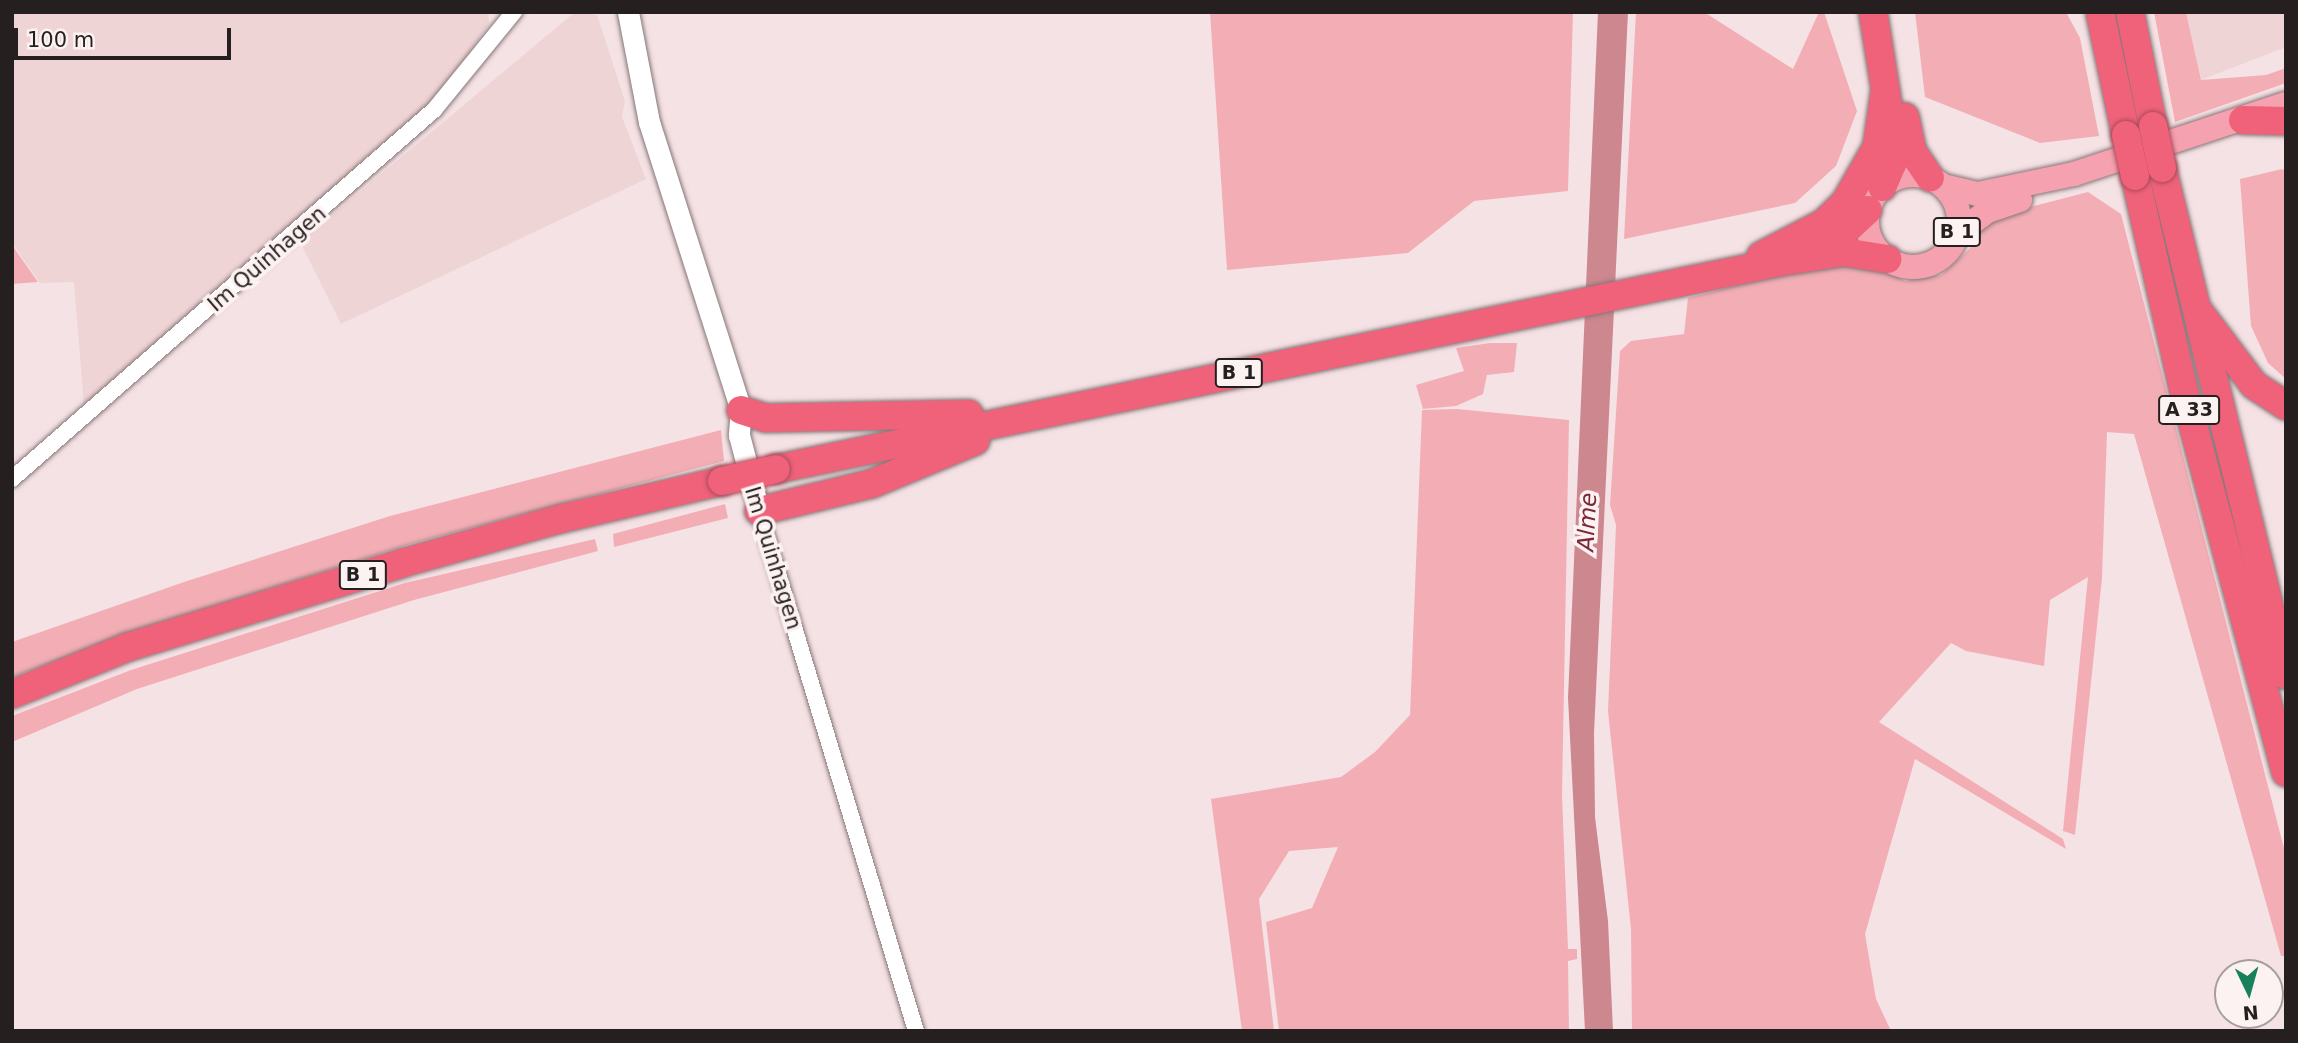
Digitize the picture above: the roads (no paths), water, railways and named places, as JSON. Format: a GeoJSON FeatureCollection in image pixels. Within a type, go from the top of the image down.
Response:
{"type":"FeatureCollection","features":[{"type":"Feature","properties":{"kind":"highway"},"geometry":{"type":"LineString","coordinates":[[1873,12],[1894,149],[1875,198]]}},
{"type":"Feature","properties":{"kind":"highway"},"geometry":{"type":"LineString","coordinates":[[1890,12],[1910,145],[1936,182]]}},
{"type":"Feature","properties":{"kind":"highway"},"geometry":{"type":"LineString","coordinates":[[2084,12],[2123,122]]}},
{"type":"Feature","properties":{"kind":"highway","name":"A 33"},"geometry":{"type":"LineString","coordinates":[[2101,12],[2183,388],[2286,772]]}},
{"type":"Feature","properties":{"kind":"highway","name":"A 33"},"geometry":{"type":"LineString","coordinates":[[2130,12],[2191,302],[2286,675]]}},
{"type":"Feature","properties":{"kind":"highway"},"geometry":{"type":"LineString","coordinates":[[1731,272],[1824,223],[1846,203],[1877,147],[1885,91]]}},
{"type":"Feature","properties":{"kind":"highway"},"geometry":{"type":"LineString","coordinates":[[2243,120],[2286,121]]}},
{"type":"Feature","properties":{"kind":"highway","name":"B 1"},"geometry":{"type":"LineString","coordinates":[[1779,262],[1840,236],[1875,198]]}},
{"type":"Feature","properties":{"kind":"highway","name":"B 1"},"geometry":{"type":"LineString","coordinates":[[12,694],[128,648],[402,563],[560,519],[722,481],[1779,262],[1843,252],[1887,259]]}},
{"type":"Feature","properties":{"kind":"highway"},"geometry":{"type":"LineString","coordinates":[[2191,302],[2253,385],[2286,406]]}},
{"type":"Feature","properties":{"kind":"highway"},"geometry":{"type":"LineString","coordinates":[[741,410],[766,418],[826,414],[923,416],[1070,407]]}},
{"type":"Feature","properties":{"kind":"highway","name":"B 1"},"geometry":{"type":"LineString","coordinates":[[759,511],[872,484],[944,452],[1070,407]]}},
{"type":"Feature","properties":{"kind":"main road","name":"B 1"},"geometry":{"type":"LineString","coordinates":[[1957,233],[1988,211],[2074,174],[2286,104]]}},
{"type":"Feature","properties":{"kind":"main road","name":"B 1"},"geometry":{"type":"LineString","coordinates":[[1875,198],[1906,175],[1978,194],[2074,174]]}},
{"type":"Feature","properties":{"kind":"main road","name":"B 1"},"geometry":{"type":"LineString","coordinates":[[1887,259],[1908,267],[1931,263],[1949,250],[1957,233],[1956,206],[1936,182]]}},
{"type":"Feature","properties":{"kind":"main road"},"geometry":{"type":"LineString","coordinates":[[1875,198],[1869,235],[1887,259]]}},
{"type":"Feature","properties":{"kind":"street","name":"Im Quinhagen"},"geometry":{"type":"LineString","coordinates":[[616,12],[741,410],[737,424],[759,511],[916,1031]]}},
{"type":"Feature","properties":{"kind":"street","name":"Im Quinhagen"},"geometry":{"type":"LineString","coordinates":[[628,12],[640,86]]}},
{"type":"Feature","properties":{"kind":"street","name":"Im Quinhagen"},"geometry":{"type":"LineString","coordinates":[[12,479],[414,129],[444,100],[509,16]]}},
{"type":"Feature","properties":{"kind":"water","name":"Alme"},"geometry":{"type":"Polygon","coordinates":[[[1598,12],[1628,12],[1594,733],[1595,817],[1608,921],[1613,1031],[1585,1031],[1568,698],[1598,12]]]}}]}
